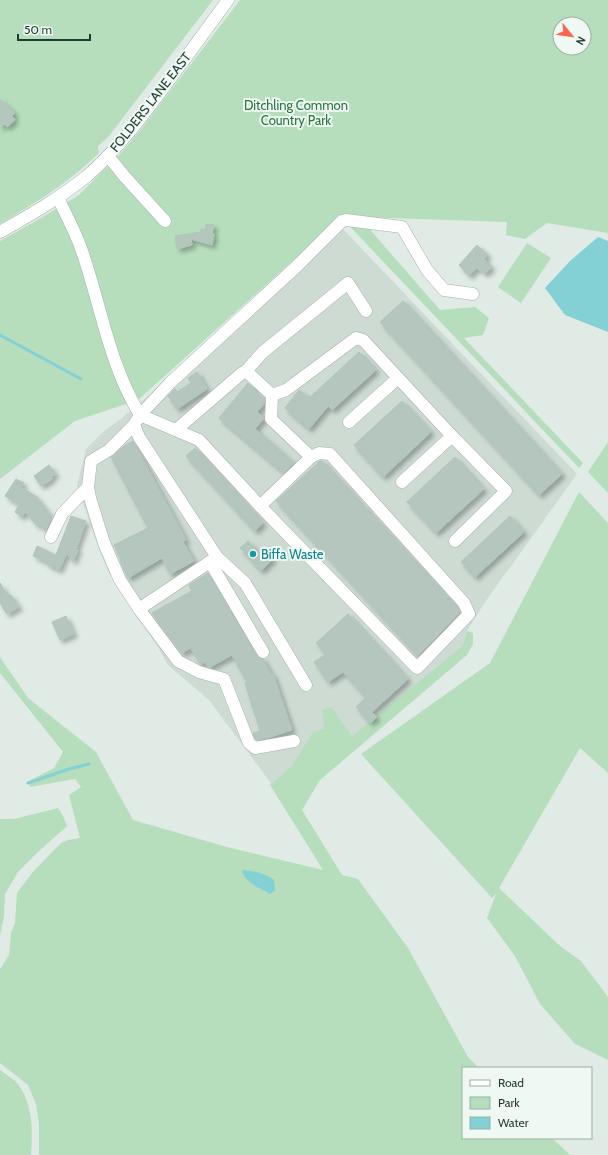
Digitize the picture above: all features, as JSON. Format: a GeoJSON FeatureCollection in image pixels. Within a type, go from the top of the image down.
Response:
{"type":"FeatureCollection","features":[{"type":"Feature","properties":{"kind":"street","name":"FOLDERS LANE EAST"},"geometry":{"type":"LineString","coordinates":[[0,232],[58,198],[108,156],[139,120],[228,0]]}},
{"type":"Feature","properties":{"kind":"street"},"geometry":{"type":"LineString","coordinates":[[108,156],[124,177],[165,221]]}},
{"type":"Feature","properties":{"kind":"street"},"geometry":{"type":"LineString","coordinates":[[58,198],[82,250],[111,352],[137,420],[139,437],[214,559],[263,652]]}},
{"type":"Feature","properties":{"kind":"street"},"geometry":{"type":"LineString","coordinates":[[294,741],[255,748],[249,744],[224,679],[199,672],[178,661],[139,609],[120,580],[104,543],[88,487],[90,461],[109,450],[171,382],[297,266],[342,221],[346,220],[402,227],[427,270],[444,290],[473,294]]}},
{"type":"Feature","properties":{"kind":"street"},"geometry":{"type":"LineString","coordinates":[[176,430],[246,371],[263,352],[348,284],[366,311]]}},
{"type":"Feature","properties":{"kind":"street"},"geometry":{"type":"LineString","coordinates":[[272,395],[286,390],[356,338],[363,340],[452,436],[506,491],[455,541]]}},
{"type":"Feature","properties":{"kind":"street"},"geometry":{"type":"LineString","coordinates":[[246,371],[272,395],[271,419],[311,457]]}},
{"type":"Feature","properties":{"kind":"street"},"geometry":{"type":"LineString","coordinates":[[349,422],[398,378]]}},
{"type":"Feature","properties":{"kind":"street"},"geometry":{"type":"LineString","coordinates":[[137,420],[158,423],[200,440],[260,506],[417,668],[469,614],[464,603],[330,454],[319,453],[311,457],[260,506]]}},
{"type":"Feature","properties":{"kind":"street"},"geometry":{"type":"LineString","coordinates":[[402,482],[452,436]]}},
{"type":"Feature","properties":{"kind":"street"},"geometry":{"type":"LineString","coordinates":[[51,537],[62,514],[88,487]]}},
{"type":"Feature","properties":{"kind":"street"},"geometry":{"type":"LineString","coordinates":[[139,609],[214,559]]}},
{"type":"Feature","properties":{"kind":"street"},"geometry":{"type":"LineString","coordinates":[[214,559],[245,583],[306,685]]}},
{"type":"Feature","properties":{"kind":"shaded area"},"geometry":{"type":"Polygon","coordinates":[[[340,226],[577,474],[483,605],[467,631],[462,646],[352,736],[288,806],[209,700],[168,665],[158,647],[108,571],[77,486],[86,449],[102,433],[299,270],[340,226]]]}},
{"type":"Feature","properties":{"kind":"green space"},"geometry":{"type":"Polygon","coordinates":[[[0,0],[213,0],[109,136],[98,146],[99,153],[76,174],[52,192],[0,224],[0,0]]]}},
{"type":"Feature","properties":{"kind":"green space","name":"Ditchling Common Country Park"},"geometry":{"type":"Polygon","coordinates":[[[240,0],[608,0],[608,233],[547,223],[525,239],[506,235],[507,222],[359,217],[440,310],[475,307],[489,318],[483,335],[464,338],[583,463],[579,468],[339,215],[307,248],[138,400],[75,421],[0,479],[0,241],[79,195],[122,152],[240,0]]]}},
{"type":"Feature","properties":{"kind":"green space"},"geometry":{"type":"Polygon","coordinates":[[[527,243],[551,258],[521,303],[498,287],[527,243]]]}},
{"type":"Feature","properties":{"kind":"green space"},"geometry":{"type":"Polygon","coordinates":[[[608,442],[608,493],[588,472],[608,442]]]}},
{"type":"Feature","properties":{"kind":"green space"},"geometry":{"type":"Polygon","coordinates":[[[579,492],[608,523],[608,773],[580,748],[499,888],[560,946],[581,961],[608,997],[608,1060],[575,1044],[540,1004],[515,956],[487,918],[496,894],[492,898],[361,754],[490,663],[579,492]]]}},
{"type":"Feature","properties":{"kind":"green space"},"geometry":{"type":"Polygon","coordinates":[[[467,631],[473,633],[473,644],[467,655],[320,780],[302,810],[342,875],[358,879],[408,948],[468,1057],[478,1067],[462,1067],[462,1139],[553,1139],[570,1155],[39,1155],[39,1124],[36,1104],[28,1085],[0,1063],[0,969],[9,955],[11,933],[15,923],[17,893],[32,873],[61,843],[80,838],[69,795],[81,787],[75,779],[30,787],[29,781],[54,768],[63,752],[0,673],[0,657],[28,698],[96,752],[133,820],[227,847],[323,870],[270,785],[292,766],[313,732],[324,729],[322,710],[331,707],[352,736],[462,646],[467,631]]]}},
{"type":"Feature","properties":{"kind":"green space"},"geometry":{"type":"Polygon","coordinates":[[[58,808],[67,826],[18,872],[5,894],[4,916],[0,936],[0,819],[14,819],[58,808]]]}},
{"type":"Feature","properties":{"kind":"green space"},"geometry":{"type":"Polygon","coordinates":[[[0,1070],[17,1083],[26,1099],[32,1127],[31,1155],[0,1155],[0,1070]]]}},
{"type":"Feature","properties":{"kind":"water"},"geometry":{"type":"Polygon","coordinates":[[[598,237],[608,241],[608,332],[565,315],[545,288],[570,261],[598,237]]]}},
{"type":"Feature","properties":{"kind":"water"},"geometry":{"type":"Polygon","coordinates":[[[242,870],[259,873],[274,880],[275,890],[270,894],[257,887],[246,878],[242,870]]]}},
{"type":"Feature","properties":{"kind":"building"},"geometry":{"type":"Polygon","coordinates":[[[0,99],[15,113],[12,116],[15,120],[7,127],[4,124],[0,128],[0,99]]]}},
{"type":"Feature","properties":{"kind":"building"},"geometry":{"type":"Polygon","coordinates":[[[206,224],[214,225],[212,245],[191,239],[192,245],[177,249],[175,236],[201,232],[201,229],[205,230],[206,224]]]}},
{"type":"Feature","properties":{"kind":"building"},"geometry":{"type":"Polygon","coordinates":[[[477,245],[488,255],[484,259],[492,267],[485,274],[477,268],[469,276],[459,265],[477,245]]]}},
{"type":"Feature","properties":{"kind":"building"},"geometry":{"type":"Polygon","coordinates":[[[403,301],[562,474],[539,495],[380,322],[403,301]]]}},
{"type":"Feature","properties":{"kind":"building"},"geometry":{"type":"Polygon","coordinates":[[[359,352],[376,370],[332,410],[328,406],[309,429],[285,408],[299,390],[309,398],[359,352]]]}},
{"type":"Feature","properties":{"kind":"building"},"geometry":{"type":"Polygon","coordinates":[[[197,372],[207,389],[177,409],[168,396],[175,389],[177,392],[191,383],[188,378],[197,372]]]}},
{"type":"Feature","properties":{"kind":"building"},"geometry":{"type":"Polygon","coordinates":[[[248,383],[254,389],[253,390],[264,399],[264,404],[257,412],[264,418],[255,429],[294,463],[284,473],[219,418],[248,383]]]}},
{"type":"Feature","properties":{"kind":"building"},"geometry":{"type":"Polygon","coordinates":[[[402,401],[431,432],[383,477],[354,445],[402,401]]]}},
{"type":"Feature","properties":{"kind":"building"},"geometry":{"type":"Polygon","coordinates":[[[133,441],[186,540],[183,542],[194,561],[170,574],[162,558],[128,578],[114,545],[148,528],[111,457],[124,446],[133,441]]]}},
{"type":"Feature","properties":{"kind":"building"},"geometry":{"type":"Polygon","coordinates":[[[195,448],[263,523],[255,531],[186,456],[195,448]]]}},
{"type":"Feature","properties":{"kind":"building"},"geometry":{"type":"Polygon","coordinates":[[[455,457],[484,489],[436,533],[407,502],[455,457]]]}},
{"type":"Feature","properties":{"kind":"building"},"geometry":{"type":"Polygon","coordinates":[[[320,461],[322,461],[459,610],[460,612],[418,656],[276,501],[320,461]]]}},
{"type":"Feature","properties":{"kind":"building"},"geometry":{"type":"Polygon","coordinates":[[[49,465],[56,474],[51,477],[52,479],[41,486],[34,476],[49,465]]]}},
{"type":"Feature","properties":{"kind":"building"},"geometry":{"type":"Polygon","coordinates":[[[16,479],[24,483],[21,487],[37,497],[52,517],[45,531],[40,524],[37,526],[25,511],[22,517],[15,512],[19,505],[5,496],[16,479]]]}},
{"type":"Feature","properties":{"kind":"building"},"geometry":{"type":"Polygon","coordinates":[[[71,516],[86,521],[73,562],[67,553],[59,570],[46,564],[47,562],[33,556],[37,546],[56,555],[71,516]]]}},
{"type":"Feature","properties":{"kind":"building"},"geometry":{"type":"Polygon","coordinates":[[[510,516],[524,532],[475,577],[461,562],[510,516]]]}},
{"type":"Feature","properties":{"kind":"building","name":"Biffa Waste"},"geometry":{"type":"Polygon","coordinates":[[[248,541],[261,556],[266,552],[273,559],[261,571],[240,548],[248,541]]]}},
{"type":"Feature","properties":{"kind":"building"},"geometry":{"type":"Polygon","coordinates":[[[208,573],[257,656],[263,659],[271,674],[273,674],[292,730],[257,740],[253,733],[260,731],[245,683],[247,682],[232,655],[210,667],[208,667],[205,662],[200,664],[191,648],[182,653],[152,613],[192,591],[189,585],[208,573]]]}},
{"type":"Feature","properties":{"kind":"building"},"geometry":{"type":"Polygon","coordinates":[[[0,583],[8,596],[11,595],[19,607],[7,614],[0,603],[0,583]]]}},
{"type":"Feature","properties":{"kind":"building"},"geometry":{"type":"Polygon","coordinates":[[[348,614],[408,679],[372,712],[377,717],[370,723],[356,707],[366,697],[343,672],[328,682],[314,662],[326,654],[316,643],[348,614]]]}},
{"type":"Feature","properties":{"kind":"building"},"geometry":{"type":"Polygon","coordinates":[[[66,616],[74,634],[60,640],[52,622],[66,616]]]}},
{"type":"Feature","properties":{"kind":"waterway"},"geometry":{"type":"LineString","coordinates":[[0,335],[81,379]]}},
{"type":"Feature","properties":{"kind":"waterway"},"geometry":{"type":"LineString","coordinates":[[28,783],[89,764]]}},
{"type":"Feature","properties":{"kind":"place","name":"Biffa Waste"},"geometry":{"type":"Point","coordinates":[253,554]}}]}
